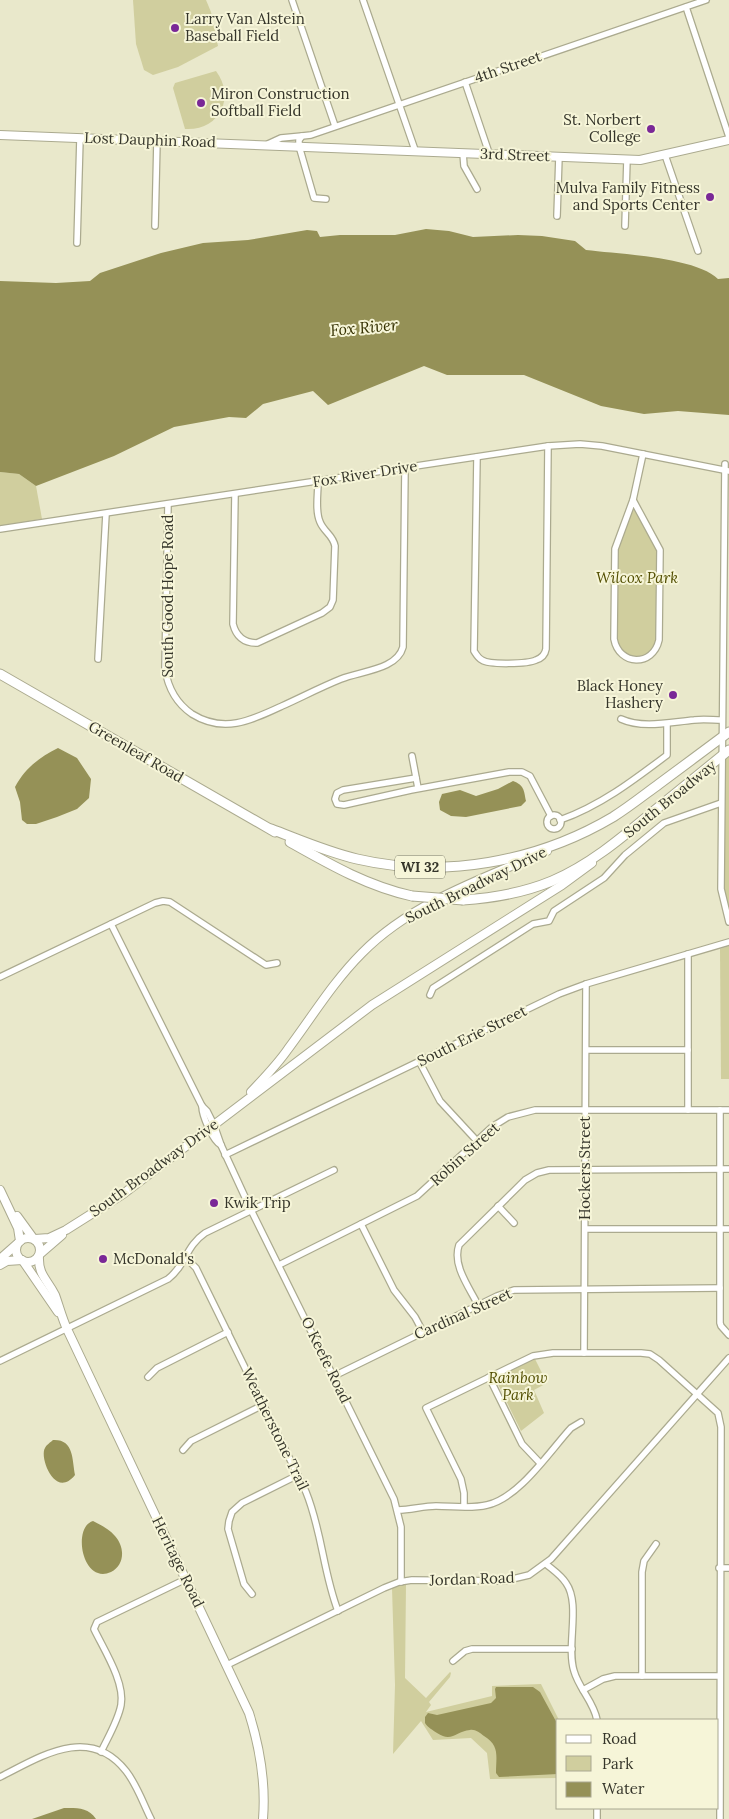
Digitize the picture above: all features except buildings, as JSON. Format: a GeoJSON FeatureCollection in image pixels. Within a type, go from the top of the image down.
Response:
{"type":"FeatureCollection","features":[{"type":"Feature","properties":{"kind":"main road","name":"Lost Dauphin Road"},"geometry":{"type":"LineString","coordinates":[[0,135],[300,146]]}},
{"type":"Feature","properties":{"kind":"main road","name":"3rd Street"},"geometry":{"type":"LineString","coordinates":[[300,146],[650,159],[729,138]]}},
{"type":"Feature","properties":{"kind":"main road","name":"Greenleaf Road"},"geometry":{"type":"LineString","coordinates":[[0,674],[271,829]]}},
{"type":"Feature","properties":{"kind":"main road","name":"South Broadway Drive"},"geometry":{"type":"LineString","coordinates":[[241,1104],[274,1067],[341,976],[362,952],[380,936],[414,912],[571,839],[619,813],[725,735]]}},
{"type":"Feature","properties":{"kind":"main road","name":"South Broadway"},"geometry":{"type":"LineString","coordinates":[[610,847],[725,753]]}},
{"type":"Feature","properties":{"kind":"main road","name":"WI 32"},"geometry":{"type":"LineString","coordinates":[[271,829],[308,844],[358,859],[417,867],[459,866],[501,860],[571,839]]}},
{"type":"Feature","properties":{"kind":"main road","name":"WI 32"},"geometry":{"type":"LineString","coordinates":[[271,829],[281,837],[350,876],[412,896],[463,900],[510,894],[537,886],[577,869],[610,847]]}},
{"type":"Feature","properties":{"kind":"main road","name":"South Broadway Drive"},"geometry":{"type":"LineString","coordinates":[[34,1239],[49,1238],[66,1230],[123,1194],[372,1005],[562,885],[606,853],[610,847]]}},
{"type":"Feature","properties":{"kind":"main road"},"geometry":{"type":"LineString","coordinates":[[0,1190],[18,1228],[16,1253],[22,1261]]}},
{"type":"Feature","properties":{"kind":"main road"},"geometry":{"type":"LineString","coordinates":[[0,1265],[7,1261],[32,1262],[40,1255],[40,1246],[6,1203]]}},
{"type":"Feature","properties":{"kind":"main road","name":"South Broadway Drive"},"geometry":{"type":"LineString","coordinates":[[40,1255],[66,1230]]}},
{"type":"Feature","properties":{"kind":"main road"},"geometry":{"type":"LineString","coordinates":[[0,1259],[26,1238],[34,1239]]}},
{"type":"Feature","properties":{"kind":"main road","name":"Heritage Road"},"geometry":{"type":"LineString","coordinates":[[40,1255],[40,1270],[54,1295],[67,1329],[249,1713],[259,1749],[263,1783],[263,1819]]}},
{"type":"Feature","properties":{"kind":"main road","name":"Heritage Road"},"geometry":{"type":"LineString","coordinates":[[22,1261],[60,1313]]}},
{"type":"Feature","properties":{"kind":"street"},"geometry":{"type":"LineString","coordinates":[[292,0],[335,126]]}},
{"type":"Feature","properties":{"kind":"street"},"geometry":{"type":"LineString","coordinates":[[363,0],[414,150]]}},
{"type":"Feature","properties":{"kind":"street","name":"4th Street"},"geometry":{"type":"LineString","coordinates":[[267,145],[281,138],[311,135],[706,0]]}},
{"type":"Feature","properties":{"kind":"street"},"geometry":{"type":"LineString","coordinates":[[686,7],[729,138]]}},
{"type":"Feature","properties":{"kind":"street"},"geometry":{"type":"LineString","coordinates":[[465,82],[489,153]]}},
{"type":"Feature","properties":{"kind":"street","name":"4th Street"},"geometry":{"type":"LineString","coordinates":[[300,146],[306,143],[311,135]]}},
{"type":"Feature","properties":{"kind":"street"},"geometry":{"type":"LineString","coordinates":[[302,136],[299,140],[300,146],[314,198],[326,199]]}},
{"type":"Feature","properties":{"kind":"street"},"geometry":{"type":"LineString","coordinates":[[77,243],[80,138]]}},
{"type":"Feature","properties":{"kind":"street"},"geometry":{"type":"LineString","coordinates":[[155,226],[157,141]]}},
{"type":"Feature","properties":{"kind":"street"},"geometry":{"type":"LineString","coordinates":[[463,153],[464,166],[477,189]]}},
{"type":"Feature","properties":{"kind":"street"},"geometry":{"type":"LineString","coordinates":[[665,155],[698,251]]}},
{"type":"Feature","properties":{"kind":"street"},"geometry":{"type":"LineString","coordinates":[[557,216],[559,156]]}},
{"type":"Feature","properties":{"kind":"street"},"geometry":{"type":"LineString","coordinates":[[625,226],[627,159]]}},
{"type":"Feature","properties":{"kind":"street","name":"Fox River Drive"},"geometry":{"type":"LineString","coordinates":[[0,530],[548,446],[580,444],[602,446],[726,468]]}},
{"type":"Feature","properties":{"kind":"street"},"geometry":{"type":"LineString","coordinates":[[476,456],[474,648],[476,655],[482,660],[510,663],[538,660],[546,649],[548,446]]}},
{"type":"Feature","properties":{"kind":"street"},"geometry":{"type":"LineString","coordinates":[[633,500],[660,550],[659,640],[653,653],[646,658],[637,660],[629,658],[620,652],[614,639],[615,549],[633,500],[643,454]]}},
{"type":"Feature","properties":{"kind":"street","name":"South Good Hope Road"},"geometry":{"type":"LineString","coordinates":[[168,504],[165,669],[169,686],[172,694],[183,707],[195,716],[209,722],[228,724],[244,722],[335,681],[390,664],[402,652],[405,468]]}},
{"type":"Feature","properties":{"kind":"street"},"geometry":{"type":"LineString","coordinates":[[726,468],[726,582],[722,720],[725,735],[725,753],[721,803],[720,890],[729,922]]}},
{"type":"Feature","properties":{"kind":"street"},"geometry":{"type":"LineString","coordinates":[[235,494],[234,628],[240,638],[249,643],[260,642],[322,613],[330,607],[333,600],[335,546],[319,518],[318,482]]}},
{"type":"Feature","properties":{"kind":"street"},"geometry":{"type":"LineString","coordinates":[[98,659],[106,514]]}},
{"type":"Feature","properties":{"kind":"street"},"geometry":{"type":"LineString","coordinates":[[621,719],[630,723],[667,724],[696,720],[722,720]]}},
{"type":"Feature","properties":{"kind":"street"},"geometry":{"type":"LineString","coordinates":[[560,820],[585,810],[624,787],[667,755],[667,724]]}},
{"type":"Feature","properties":{"kind":"street"},"geometry":{"type":"LineString","coordinates":[[412,756],[418,788]]}},
{"type":"Feature","properties":{"kind":"street"},"geometry":{"type":"LineString","coordinates":[[416,778],[339,791],[335,795],[336,802],[344,805],[418,788],[509,772],[522,772],[530,776],[552,816]]}},
{"type":"Feature","properties":{"kind":"street"},"geometry":{"type":"LineString","coordinates":[[430,995],[433,988],[533,924],[548,921],[554,911],[604,878],[625,855],[664,823],[721,803]]}},
{"type":"Feature","properties":{"kind":"street"},"geometry":{"type":"LineString","coordinates":[[552,816],[557,816],[560,820]]}},
{"type":"Feature","properties":{"kind":"street"},"geometry":{"type":"LineString","coordinates":[[552,816],[547,822],[551,828],[558,827],[560,820]]}},
{"type":"Feature","properties":{"kind":"street"},"geometry":{"type":"LineString","coordinates":[[0,977],[155,903],[163,901],[170,902],[266,965],[277,963]]}},
{"type":"Feature","properties":{"kind":"street","name":"O Keefe Road"},"geometry":{"type":"LineString","coordinates":[[111,924],[202,1106],[207,1111],[212,1126],[251,1210],[394,1499],[401,1527],[401,1582]]}},
{"type":"Feature","properties":{"kind":"street","name":"South Erie Street"},"geometry":{"type":"LineString","coordinates":[[225,1155],[550,998],[586,984],[729,942]]}},
{"type":"Feature","properties":{"kind":"street"},"geometry":{"type":"LineString","coordinates":[[688,954],[688,1110]]}},
{"type":"Feature","properties":{"kind":"street","name":"Hockers Street"},"geometry":{"type":"LineString","coordinates":[[584,1353],[586,984]]}},
{"type":"Feature","properties":{"kind":"street"},"geometry":{"type":"LineString","coordinates":[[586,1050],[688,1050]]}},
{"type":"Feature","properties":{"kind":"street"},"geometry":{"type":"LineString","coordinates":[[419,1061],[440,1101],[477,1141]]}},
{"type":"Feature","properties":{"kind":"street","name":"Robin Street"},"geometry":{"type":"LineString","coordinates":[[279,1265],[424,1192],[477,1141],[500,1122],[517,1114],[535,1110],[729,1110]]}},
{"type":"Feature","properties":{"kind":"street"},"geometry":{"type":"LineString","coordinates":[[720,1110],[720,1323],[729,1335]]}},
{"type":"Feature","properties":{"kind":"street"},"geometry":{"type":"LineString","coordinates":[[0,1361],[168,1278],[179,1269],[192,1243],[199,1237],[334,1170]]}},
{"type":"Feature","properties":{"kind":"street"},"geometry":{"type":"LineString","coordinates":[[478,1305],[458,1263],[457,1250],[462,1240],[525,1180],[536,1173],[549,1170],[729,1170]]}},
{"type":"Feature","properties":{"kind":"street"},"geometry":{"type":"LineString","coordinates":[[498,1206],[514,1223]]}},
{"type":"Feature","properties":{"kind":"street"},"geometry":{"type":"LineString","coordinates":[[361,1224],[394,1290],[415,1317],[422,1332]]}},
{"type":"Feature","properties":{"kind":"street"},"geometry":{"type":"LineString","coordinates":[[585,1229],[729,1229]]}},
{"type":"Feature","properties":{"kind":"street","name":"Weatherstone Trail"},"geometry":{"type":"LineString","coordinates":[[185,1257],[196,1268],[298,1476],[316,1521],[330,1591],[338,1610]]}},
{"type":"Feature","properties":{"kind":"street","name":"Cardinal Street"},"geometry":{"type":"LineString","coordinates":[[334,1376],[478,1305],[514,1290],[720,1288]]}},
{"type":"Feature","properties":{"kind":"street"},"geometry":{"type":"LineString","coordinates":[[148,1377],[157,1368],[228,1332]]}},
{"type":"Feature","properties":{"kind":"street"},"geometry":{"type":"LineString","coordinates":[[464,1506],[461,1479],[426,1408],[533,1356],[552,1353],[650,1354],[718,1413],[720,1419],[720,1819]]}},
{"type":"Feature","properties":{"kind":"street","name":"Jordan Road"},"geometry":{"type":"LineString","coordinates":[[227,1665],[384,1588],[401,1582],[412,1580],[504,1581],[530,1574],[546,1564],[729,1358]]}},
{"type":"Feature","properties":{"kind":"street"},"geometry":{"type":"LineString","coordinates":[[489,1378],[522,1444],[540,1464]]}},
{"type":"Feature","properties":{"kind":"street"},"geometry":{"type":"LineString","coordinates":[[183,1450],[191,1441],[263,1405]]}},
{"type":"Feature","properties":{"kind":"street"},"geometry":{"type":"LineString","coordinates":[[398,1510],[433,1506],[486,1505],[504,1499],[518,1488],[571,1428],[581,1422]]}},
{"type":"Feature","properties":{"kind":"street"},"geometry":{"type":"LineString","coordinates":[[252,1594],[244,1584],[228,1530],[230,1517],[235,1509],[242,1504],[298,1476]]}},
{"type":"Feature","properties":{"kind":"street"},"geometry":{"type":"LineString","coordinates":[[642,1676],[642,1572],[644,1561],[656,1544]]}},
{"type":"Feature","properties":{"kind":"street"},"geometry":{"type":"LineString","coordinates":[[546,1564],[562,1578],[570,1590],[572,1602],[573,1669],[594,1709],[597,1719]]}},
{"type":"Feature","properties":{"kind":"street"},"geometry":{"type":"LineString","coordinates":[[719,1568],[729,1568]]}},
{"type":"Feature","properties":{"kind":"street"},"geometry":{"type":"LineString","coordinates":[[102,1752],[119,1712],[122,1694],[119,1683],[94,1629],[97,1622],[186,1579]]}},
{"type":"Feature","properties":{"kind":"street"},"geometry":{"type":"LineString","coordinates":[[453,1661],[465,1651],[472,1649],[572,1649]]}},
{"type":"Feature","properties":{"kind":"street"},"geometry":{"type":"LineString","coordinates":[[584,1690],[610,1676],[719,1676]]}},
{"type":"Feature","properties":{"kind":"street"},"geometry":{"type":"LineString","coordinates":[[0,1777],[60,1749],[84,1747],[102,1752],[115,1760],[126,1771],[151,1819]]}},
{"type":"Feature","properties":{"kind":"green space","name":"Larry Van Alstein Baseball Field"},"geometry":{"type":"Polygon","coordinates":[[[133,0],[206,0],[211,12],[218,46],[178,67],[153,75],[144,70],[136,44],[133,0]]]}},
{"type":"Feature","properties":{"kind":"green space","name":"Miron Construction Softball Field"},"geometry":{"type":"Polygon","coordinates":[[[216,71],[222,81],[224,92],[224,102],[221,111],[207,125],[185,129],[173,88],[175,83],[216,71]]]}},
{"type":"Feature","properties":{"kind":"green space"},"geometry":{"type":"Polygon","coordinates":[[[0,472],[19,474],[36,486],[42,519],[0,526],[0,472]]]}},
{"type":"Feature","properties":{"kind":"green space","name":"Wilcox Park"},"geometry":{"type":"Polygon","coordinates":[[[633,500],[660,550],[659,640],[653,653],[633,660],[617,647],[615,549],[633,500]]]}},
{"type":"Feature","properties":{"kind":"green space"},"geometry":{"type":"Polygon","coordinates":[[[729,750],[729,922],[721,889],[721,756],[729,750]]]}},
{"type":"Feature","properties":{"kind":"green space"},"geometry":{"type":"Polygon","coordinates":[[[729,946],[729,1079],[721,1079],[720,949],[729,946]]]}},
{"type":"Feature","properties":{"kind":"green space","name":"Rainbow Park"},"geometry":{"type":"Polygon","coordinates":[[[535,1359],[547,1383],[534,1390],[544,1413],[521,1431],[496,1380],[498,1376],[535,1359]]]}},
{"type":"Feature","properties":{"kind":"green space"},"geometry":{"type":"Polygon","coordinates":[[[406,1584],[405,1678],[426,1698],[451,1673],[450,1677],[429,1702],[431,1705],[426,1712],[492,1696],[492,1686],[541,1684],[558,1719],[556,1719],[556,1778],[490,1779],[487,1753],[471,1738],[433,1740],[421,1721],[393,1754],[395,1685],[392,1588],[406,1584]]]}},
{"type":"Feature","properties":{"kind":"water","name":"Fox River"},"geometry":{"type":"Polygon","coordinates":[[[426,229],[449,231],[473,237],[518,235],[542,236],[575,241],[586,250],[675,261],[693,266],[718,279],[729,278],[729,415],[678,411],[644,414],[601,406],[524,375],[447,375],[424,366],[328,405],[313,391],[263,404],[246,418],[229,417],[174,427],[114,456],[36,486],[19,474],[0,472],[0,281],[56,283],[90,281],[100,273],[161,253],[203,243],[248,240],[307,230],[317,231],[320,237],[395,235],[426,229]]]}},
{"type":"Feature","properties":{"kind":"water"},"geometry":{"type":"Polygon","coordinates":[[[58,748],[77,758],[91,779],[89,798],[77,809],[36,824],[27,824],[22,820],[20,802],[15,787],[23,774],[34,764],[58,748]]]}},
{"type":"Feature","properties":{"kind":"water"},"geometry":{"type":"Polygon","coordinates":[[[513,781],[519,784],[524,791],[526,801],[521,806],[466,817],[451,816],[440,810],[439,802],[442,794],[460,790],[476,796],[498,789],[513,781]]]}},
{"type":"Feature","properties":{"kind":"water"},"geometry":{"type":"Polygon","coordinates":[[[53,1440],[65,1443],[71,1451],[75,1475],[68,1481],[61,1483],[50,1474],[44,1460],[46,1447],[53,1440]]]}},
{"type":"Feature","properties":{"kind":"water"},"geometry":{"type":"Polygon","coordinates":[[[93,1521],[110,1531],[121,1545],[121,1560],[116,1569],[111,1572],[101,1574],[93,1570],[83,1554],[83,1533],[87,1525],[93,1521]]]}},
{"type":"Feature","properties":{"kind":"water"},"geometry":{"type":"Polygon","coordinates":[[[496,1687],[533,1687],[540,1692],[556,1721],[556,1774],[499,1777],[496,1773],[495,1748],[489,1740],[472,1730],[450,1737],[442,1736],[429,1728],[425,1723],[425,1717],[428,1713],[437,1715],[491,1703],[496,1698],[496,1687]]]}},
{"type":"Feature","properties":{"kind":"water"},"geometry":{"type":"Polygon","coordinates":[[[64,1808],[86,1810],[96,1819],[32,1819],[64,1808]]]}},
{"type":"Feature","properties":{"kind":"place","name":"Larry Van Alstein Baseball Field"},"geometry":{"type":"Point","coordinates":[175,28]}},
{"type":"Feature","properties":{"kind":"place","name":"Miron Construction Softball Field"},"geometry":{"type":"Point","coordinates":[201,103]}},
{"type":"Feature","properties":{"kind":"place","name":"St. Norbert College"},"geometry":{"type":"Point","coordinates":[651,129]}},
{"type":"Feature","properties":{"kind":"place","name":"Mulva Family Fitness and Sports Center"},"geometry":{"type":"Point","coordinates":[710,197]}},
{"type":"Feature","properties":{"kind":"place","name":"Black Honey Hashery"},"geometry":{"type":"Point","coordinates":[673,695]}},
{"type":"Feature","properties":{"kind":"place","name":"Kwik Trip"},"geometry":{"type":"Point","coordinates":[214,1203]}},
{"type":"Feature","properties":{"kind":"place","name":"McDonald's"},"geometry":{"type":"Point","coordinates":[103,1259]}}]}
